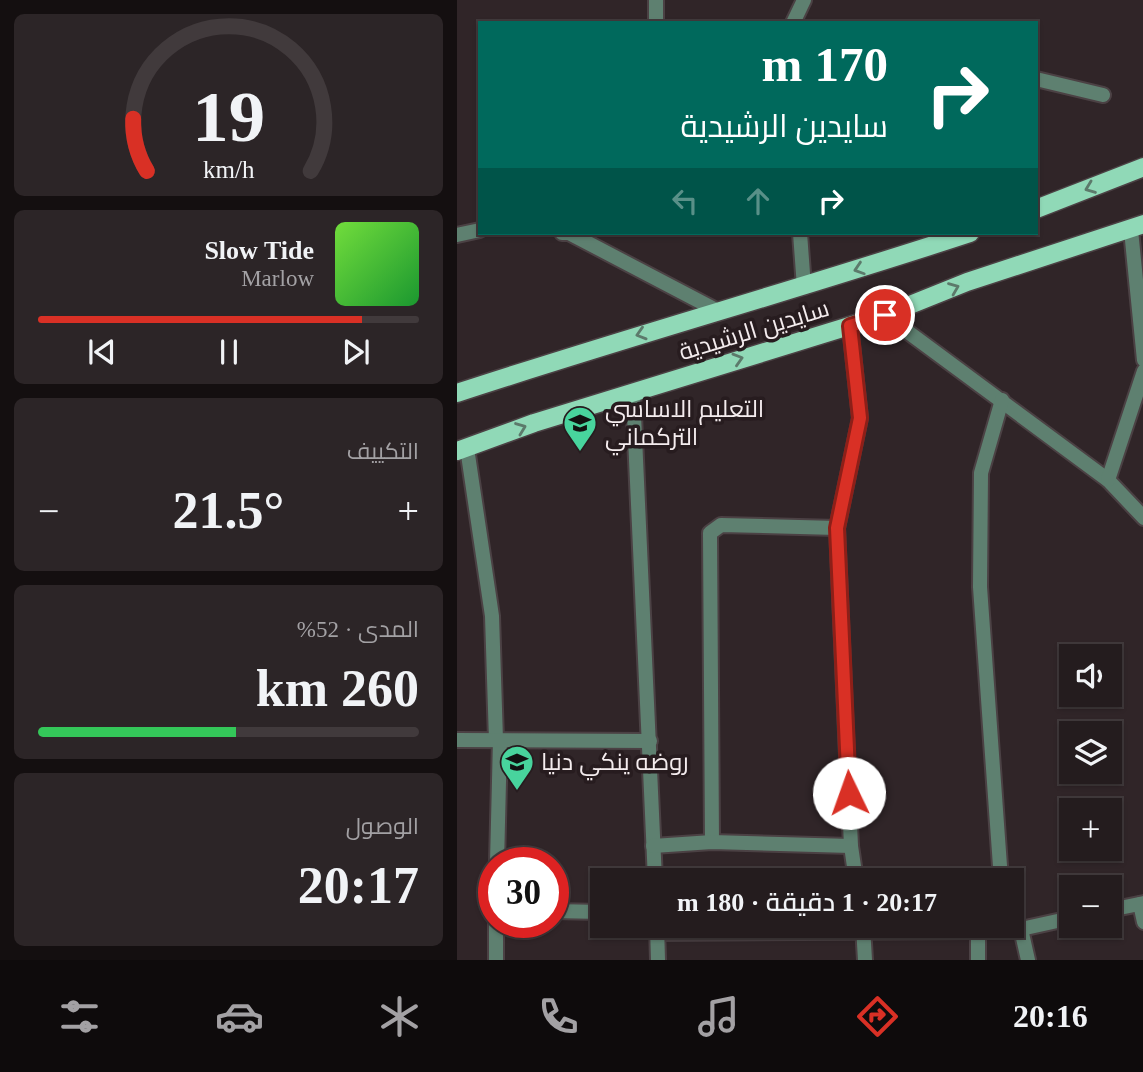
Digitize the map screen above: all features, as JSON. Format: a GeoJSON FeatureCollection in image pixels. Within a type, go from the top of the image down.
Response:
{"type":"FeatureCollection","features":[{"type":"Feature","properties":{"kind":"main road"},"geometry":{"type":"LineString","coordinates":[[1038,208],[1143,167]]}},
{"type":"Feature","properties":{"kind":"main road","name":"سايدين الرشيدية"},"geometry":{"type":"LineString","coordinates":[[462,449],[535,423],[885,315],[967,282],[1137,227]]}},
{"type":"Feature","properties":{"kind":"main road","name":"سايدين الرشيدية"},"geometry":{"type":"LineString","coordinates":[[457,393],[716,310],[804,287],[964,235]]}},
{"type":"Feature","properties":{"kind":"street"},"geometry":{"type":"LineString","coordinates":[[656,21],[657,0]]}},
{"type":"Feature","properties":{"kind":"street"},"geometry":{"type":"LineString","coordinates":[[796,21],[803,0]]}},
{"type":"Feature","properties":{"kind":"street"},"geometry":{"type":"LineString","coordinates":[[1038,79],[1103,95]]}},
{"type":"Feature","properties":{"kind":"street"},"geometry":{"type":"LineString","coordinates":[[1137,227],[1143,360]]}},
{"type":"Feature","properties":{"kind":"street"},"geometry":{"type":"LineString","coordinates":[[457,235],[478,230]]}},
{"type":"Feature","properties":{"kind":"street"},"geometry":{"type":"LineString","coordinates":[[573,235],[716,310]]}},
{"type":"Feature","properties":{"kind":"street"},"geometry":{"type":"LineString","coordinates":[[800,235],[804,287]]}},
{"type":"Feature","properties":{"kind":"street"},"geometry":{"type":"LineString","coordinates":[[885,315],[1108,480],[1143,518]]}},
{"type":"Feature","properties":{"kind":"street"},"geometry":{"type":"LineString","coordinates":[[850,326],[860,418],[837,528],[851,846],[854,868]]}},
{"type":"Feature","properties":{"kind":"street"},"geometry":{"type":"LineString","coordinates":[[1108,480],[1143,371]]}},
{"type":"Feature","properties":{"kind":"street"},"geometry":{"type":"LineString","coordinates":[[633,393],[655,868]]}},
{"type":"Feature","properties":{"kind":"street"},"geometry":{"type":"LineString","coordinates":[[1000,868],[980,587],[981,473],[1002,400]]}},
{"type":"Feature","properties":{"kind":"street"},"geometry":{"type":"LineString","coordinates":[[462,449],[493,616],[496,740],[500,740]]}},
{"type":"Feature","properties":{"kind":"street"},"geometry":{"type":"LineString","coordinates":[[712,842],[710,533],[721,525],[837,528]]}},
{"type":"Feature","properties":{"kind":"street"},"geometry":{"type":"LineString","coordinates":[[457,740],[650,741]]}},
{"type":"Feature","properties":{"kind":"street"},"geometry":{"type":"LineString","coordinates":[[497,847],[500,740]]}},
{"type":"Feature","properties":{"kind":"street"},"geometry":{"type":"LineString","coordinates":[[654,846],[712,842],[851,846]]}},
{"type":"Feature","properties":{"kind":"street"},"geometry":{"type":"LineString","coordinates":[[1122,908],[1141,904],[1143,922]]}},
{"type":"Feature","properties":{"kind":"street"},"geometry":{"type":"LineString","coordinates":[[569,911],[590,912]]}},
{"type":"Feature","properties":{"kind":"street"},"geometry":{"type":"LineString","coordinates":[[1024,928],[1059,921]]}},
{"type":"Feature","properties":{"kind":"street"},"geometry":{"type":"LineString","coordinates":[[496,938],[496,960]]}},
{"type":"Feature","properties":{"kind":"street"},"geometry":{"type":"LineString","coordinates":[[657,938],[658,960]]}},
{"type":"Feature","properties":{"kind":"street"},"geometry":{"type":"LineString","coordinates":[[864,938],[865,960]]}},
{"type":"Feature","properties":{"kind":"street"},"geometry":{"type":"LineString","coordinates":[[978,938],[978,960]]}},
{"type":"Feature","properties":{"kind":"street"},"geometry":{"type":"LineString","coordinates":[[1023,938],[1028,960]]}},
{"type":"Feature","properties":{"kind":"place","name":"التعليم الاساسي التركماني"},"geometry":{"type":"Point","coordinates":[580,453]}},
{"type":"Feature","properties":{"kind":"place","name":"روضه ينكي دنيا"},"geometry":{"type":"Point","coordinates":[517,792]}},
{"type":"Feature","properties":{"kind":"route"},"geometry":{"type":"LineString","coordinates":[[849,793],[837,528],[860,418],[850,326],[885,315]]}}]}
